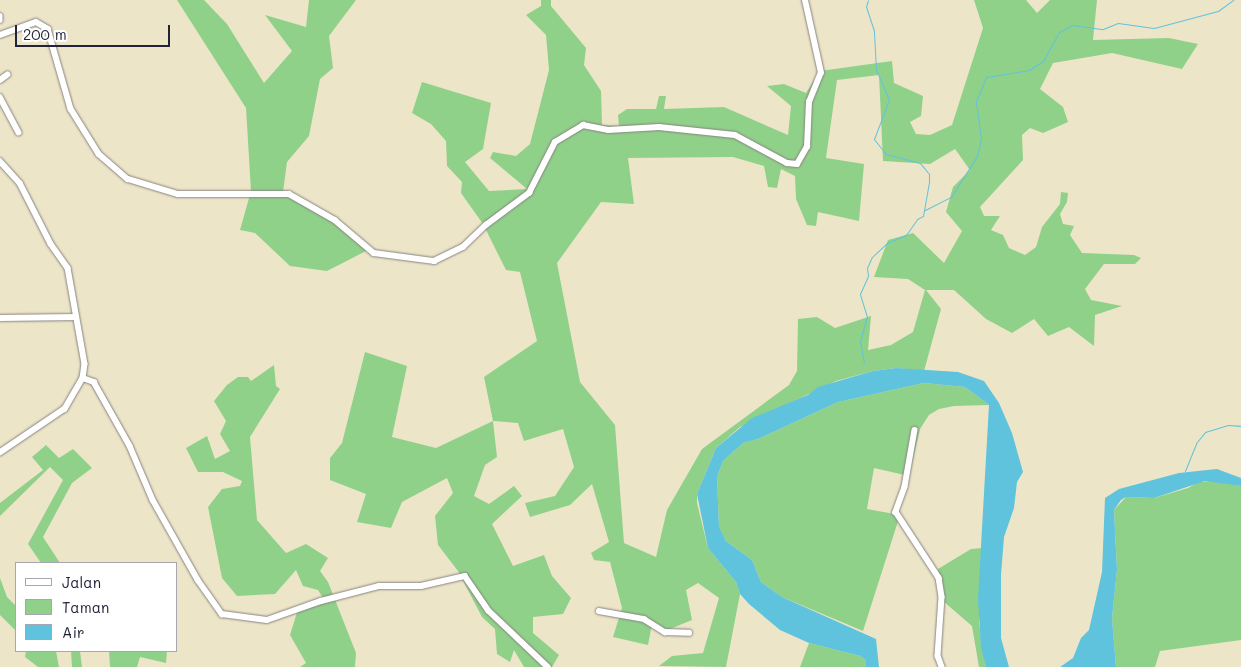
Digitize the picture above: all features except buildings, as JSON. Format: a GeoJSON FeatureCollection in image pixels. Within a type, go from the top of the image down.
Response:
{"type":"FeatureCollection","features":[{"type":"Feature","properties":{"kind":"street"},"geometry":{"type":"LineString","coordinates":[[0,35],[36,22],[48,29],[55,46],[71,109],[99,154],[128,179],[178,194],[288,194],[335,220],[374,253],[434,261],[464,247],[486,225],[529,193],[555,142],[583,125],[608,130],[659,127],[736,135],[787,163],[796,164],[808,147],[809,102],[821,73],[805,0]]}},
{"type":"Feature","properties":{"kind":"street"},"geometry":{"type":"LineString","coordinates":[[0,80],[7,75]]}},
{"type":"Feature","properties":{"kind":"street"},"geometry":{"type":"LineString","coordinates":[[0,97],[19,132]]}},
{"type":"Feature","properties":{"kind":"street"},"geometry":{"type":"LineString","coordinates":[[0,161],[20,183],[51,244],[68,268],[84,361],[83,378],[61,412],[0,453]]}},
{"type":"Feature","properties":{"kind":"street"},"geometry":{"type":"LineString","coordinates":[[0,318],[76,317]]}},
{"type":"Feature","properties":{"kind":"street"},"geometry":{"type":"LineString","coordinates":[[83,378],[94,382],[130,446],[169,529],[198,580],[222,614],[267,620],[321,601],[379,586],[421,586],[465,576],[489,611],[548,667]]}},
{"type":"Feature","properties":{"kind":"street"},"geometry":{"type":"LineString","coordinates":[[915,430],[906,484],[896,512],[939,578],[942,597],[938,656],[942,667]]}},
{"type":"Feature","properties":{"kind":"street"},"geometry":{"type":"LineString","coordinates":[[599,611],[644,619],[665,632],[689,633]]}},
{"type":"Feature","properties":{"kind":"green space"},"geometry":{"type":"Polygon","coordinates":[[[177,0],[204,0],[227,24],[264,83],[292,51],[265,15],[306,27],[309,0],[356,0],[329,36],[333,68],[320,79],[309,136],[287,162],[283,192],[298,196],[338,221],[368,250],[327,271],[290,266],[255,233],[240,230],[251,191],[246,108],[177,0]]]}},
{"type":"Feature","properties":{"kind":"green space"},"geometry":{"type":"Polygon","coordinates":[[[541,0],[551,0],[551,6],[586,48],[584,65],[601,91],[602,125],[619,126],[618,115],[627,109],[656,109],[659,96],[666,96],[664,109],[724,107],[788,135],[791,106],[767,86],[784,84],[806,93],[820,71],[892,61],[894,83],[923,96],[921,116],[910,122],[916,134],[930,135],[952,125],[983,28],[974,0],[1026,0],[1037,13],[1050,0],[1097,0],[1093,40],[1169,38],[1198,44],[1182,69],[1112,53],[1053,63],[1040,89],[1063,107],[1068,122],[1043,133],[1030,128],[1022,135],[1023,160],[980,207],[984,216],[1000,216],[991,230],[1003,235],[1009,248],[1025,255],[1036,247],[1042,227],[1060,204],[1061,192],[1068,193],[1067,202],[1060,214],[1063,224],[1074,226],[1070,235],[1082,253],[1134,255],[1141,258],[1135,264],[1104,264],[1085,289],[1091,300],[1122,306],[1095,315],[1094,346],[1069,327],[1048,336],[1034,319],[1012,333],[986,319],[954,290],[926,290],[941,309],[924,371],[896,368],[873,371],[836,381],[740,427],[716,448],[697,494],[697,503],[708,548],[736,582],[740,594],[726,667],[659,666],[672,656],[703,653],[719,598],[698,583],[686,590],[692,620],[665,631],[652,624],[648,645],[613,637],[622,608],[610,562],[594,560],[591,553],[609,542],[592,484],[570,505],[530,517],[525,503],[555,496],[574,467],[563,429],[524,441],[518,423],[493,421],[484,377],[537,341],[520,272],[506,270],[483,224],[461,193],[462,182],[447,166],[446,141],[431,124],[412,113],[422,82],[491,103],[483,149],[465,162],[489,191],[527,189],[490,158],[493,152],[516,156],[530,144],[549,70],[546,35],[526,15],[541,6],[541,0]],[[879,75],[837,80],[826,158],[864,164],[859,221],[818,212],[816,226],[807,225],[796,199],[795,176],[781,169],[777,188],[768,187],[764,166],[733,157],[628,158],[634,204],[601,202],[557,263],[580,382],[615,425],[624,543],[656,557],[667,510],[702,449],[789,385],[797,371],[798,319],[817,317],[835,328],[871,316],[868,350],[891,345],[913,332],[925,290],[908,279],[874,277],[888,240],[913,233],[944,263],[962,231],[946,212],[953,187],[970,170],[955,149],[930,164],[883,161],[879,75]]]}},
{"type":"Feature","properties":{"kind":"green space"},"geometry":{"type":"Polygon","coordinates":[[[365,352],[407,366],[392,437],[436,448],[493,421],[497,457],[485,465],[474,496],[489,504],[514,486],[522,496],[492,524],[513,566],[544,555],[552,576],[571,598],[563,614],[533,617],[533,633],[559,655],[552,667],[524,667],[514,650],[510,662],[497,654],[495,629],[482,617],[458,571],[438,545],[435,516],[453,493],[447,478],[402,502],[391,528],[357,522],[366,494],[330,480],[330,458],[342,443],[365,352]]]}},
{"type":"Feature","properties":{"kind":"green space"},"geometry":{"type":"Polygon","coordinates":[[[274,365],[276,386],[280,389],[250,437],[257,520],[286,553],[306,544],[328,558],[320,571],[328,582],[356,653],[355,667],[300,667],[306,663],[290,635],[299,606],[323,598],[318,590],[303,586],[296,570],[275,594],[237,596],[222,578],[208,507],[222,489],[240,486],[242,481],[223,472],[198,472],[186,448],[207,436],[215,459],[230,451],[220,434],[226,421],[214,401],[227,385],[238,377],[248,377],[251,381],[274,365]]]}},
{"type":"Feature","properties":{"kind":"green space"},"geometry":{"type":"Polygon","coordinates":[[[924,383],[965,387],[989,405],[954,406],[939,409],[929,415],[920,429],[909,476],[874,468],[867,509],[900,515],[863,631],[782,597],[761,582],[752,560],[726,541],[719,528],[717,477],[723,461],[743,443],[758,439],[838,402],[924,383]]]}},
{"type":"Feature","properties":{"kind":"green space"},"geometry":{"type":"Polygon","coordinates":[[[46,445],[59,458],[73,449],[92,468],[72,483],[43,537],[59,562],[40,562],[28,544],[63,480],[50,467],[0,516],[0,503],[43,470],[32,457],[46,445]]]}},
{"type":"Feature","properties":{"kind":"green space"},"geometry":{"type":"Polygon","coordinates":[[[1212,481],[1241,486],[1241,640],[1160,651],[1155,667],[1116,667],[1112,618],[1117,570],[1114,510],[1126,497],[1154,498],[1188,488],[1199,482],[1212,481]]]}},
{"type":"Feature","properties":{"kind":"green space"},"geometry":{"type":"Polygon","coordinates":[[[983,548],[979,623],[986,667],[979,667],[972,626],[943,601],[938,569],[971,549],[983,548]]]}},
{"type":"Feature","properties":{"kind":"green space"},"geometry":{"type":"Polygon","coordinates":[[[0,578],[7,597],[15,605],[15,630],[0,615],[0,578]]]}},
{"type":"Feature","properties":{"kind":"green space"},"geometry":{"type":"Polygon","coordinates":[[[809,643],[860,656],[866,660],[866,667],[800,667],[809,643]]]}},
{"type":"Feature","properties":{"kind":"green space"},"geometry":{"type":"Polygon","coordinates":[[[26,652],[56,652],[59,667],[38,667],[25,657],[26,652]]]}},
{"type":"Feature","properties":{"kind":"green space"},"geometry":{"type":"Polygon","coordinates":[[[71,652],[80,652],[82,667],[72,667],[71,652]]]}},
{"type":"Feature","properties":{"kind":"green space"},"geometry":{"type":"Polygon","coordinates":[[[109,652],[167,652],[166,663],[140,657],[137,667],[110,667],[109,652]]]}},
{"type":"Feature","properties":{"kind":"water"},"geometry":{"type":"Polygon","coordinates":[[[896,368],[958,372],[984,381],[999,403],[1012,433],[1023,472],[1017,482],[1014,508],[1004,537],[1001,575],[1001,638],[1009,667],[986,667],[981,647],[978,599],[989,405],[965,387],[924,383],[838,402],[758,439],[743,443],[723,461],[717,477],[719,527],[726,541],[752,560],[761,582],[782,597],[876,639],[879,667],[866,667],[866,660],[860,656],[809,643],[780,630],[740,594],[736,582],[708,548],[697,494],[716,448],[752,418],[808,395],[818,387],[873,371],[896,368]]]}},
{"type":"Feature","properties":{"kind":"water"},"geometry":{"type":"Polygon","coordinates":[[[1217,469],[1241,478],[1241,486],[1205,481],[1154,498],[1126,497],[1121,500],[1114,510],[1117,570],[1112,618],[1116,667],[1060,667],[1073,658],[1081,638],[1089,630],[1102,572],[1105,498],[1119,489],[1179,473],[1217,469]]]}},
{"type":"Feature","properties":{"kind":"waterway"},"geometry":{"type":"LineString","coordinates":[[864,363],[860,341],[867,317],[860,294],[868,276],[867,268],[872,257],[887,243],[906,235],[917,219],[923,216],[929,181],[929,174],[920,163],[886,154],[874,139],[889,100],[876,70],[874,31],[866,7],[868,0]]}},
{"type":"Feature","properties":{"kind":"waterway"},"geometry":{"type":"LineString","coordinates":[[925,210],[951,197],[977,156],[981,138],[976,101],[986,77],[1029,70],[1043,61],[1059,32],[1073,25],[1103,29],[1118,23],[1154,28],[1218,11],[1233,0]]}},
{"type":"Feature","properties":{"kind":"waterway"},"geometry":{"type":"LineString","coordinates":[[1185,471],[1197,442],[1205,432],[1228,425],[1241,426]]}}]}
